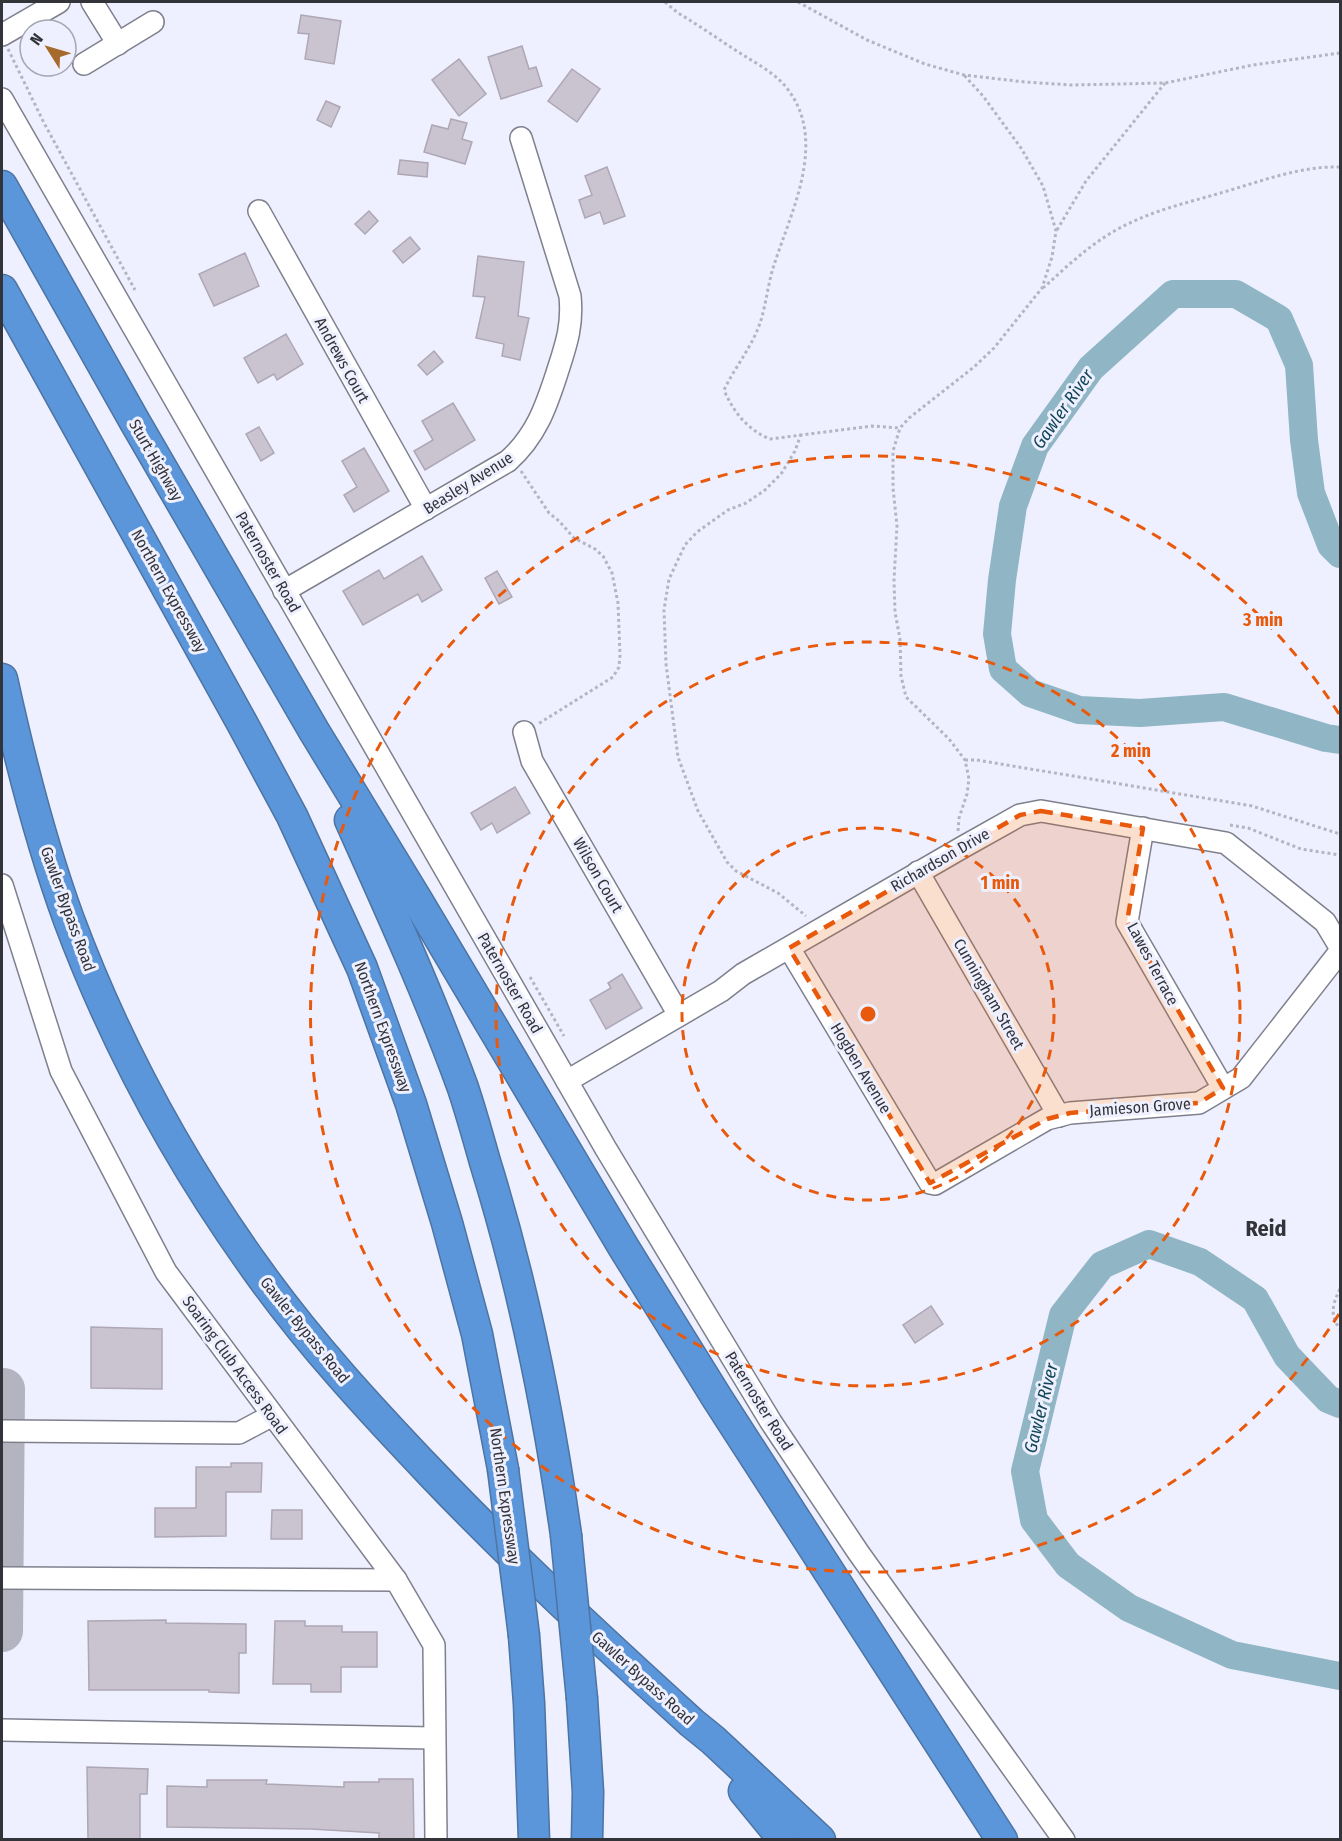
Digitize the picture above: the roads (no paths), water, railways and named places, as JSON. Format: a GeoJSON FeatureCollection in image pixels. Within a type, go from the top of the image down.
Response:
{"type":"FeatureCollection","features":[{"type":"Feature","properties":{"kind":"highway","name":"Sturt Highway"},"geometry":{"type":"LineString","coordinates":[[2,186],[129,412],[314,731]]}},
{"type":"Feature","properties":{"kind":"highway","name":"Northern Expressway"},"geometry":{"type":"LineString","coordinates":[[2,290],[243,723],[292,816],[362,968],[411,1104],[477,1334],[503,1469],[524,1636],[530,1715],[534,1839]]}},
{"type":"Feature","properties":{"kind":"highway","name":"Gawler Bypass Road"},"geometry":{"type":"LineString","coordinates":[[2,679],[30,799],[70,922],[99,993],[137,1073],[171,1136],[257,1270],[346,1383],[480,1525],[540,1584],[820,1839]]}},
{"type":"Feature","properties":{"kind":"highway"},"geometry":{"type":"LineString","coordinates":[[314,731],[335,788],[423,982],[464,1090],[506,1230],[537,1360],[555,1456],[566,1535],[582,1699],[588,1792],[587,1839]]}},
{"type":"Feature","properties":{"kind":"highway"},"geometry":{"type":"LineString","coordinates":[[314,731],[618,1238],[717,1398],[1002,1839]]}},
{"type":"Feature","properties":{"kind":"highway"},"geometry":{"type":"LineString","coordinates":[[692,1723],[708,1754],[731,1776],[784,1839]]}},
{"type":"Feature","properties":{"kind":"street"},"geometry":{"type":"LineString","coordinates":[[5,38],[59,2]]}},
{"type":"Feature","properties":{"kind":"street"},"geometry":{"type":"LineString","coordinates":[[93,2],[118,44]]}},
{"type":"Feature","properties":{"kind":"street"},"geometry":{"type":"LineString","coordinates":[[84,64],[153,22]]}},
{"type":"Feature","properties":{"kind":"street","name":"Paternoster Road"},"geometry":{"type":"LineString","coordinates":[[2,99],[567,1081],[771,1422],[858,1552],[1064,1839]]}},
{"type":"Feature","properties":{"kind":"street","name":"Beasley Avenue"},"geometry":{"type":"LineString","coordinates":[[284,591],[508,460],[518,452],[543,415],[569,336],[572,316],[570,296],[521,138]]}},
{"type":"Feature","properties":{"kind":"street","name":"Andrews Court"},"geometry":{"type":"LineString","coordinates":[[259,211],[426,509]]}},
{"type":"Feature","properties":{"kind":"street","name":"Wilson Court"},"geometry":{"type":"LineString","coordinates":[[524,732],[532,760],[679,1015]]}},
{"type":"Feature","properties":{"kind":"street","name":"Richardson Drive"},"geometry":{"type":"LineString","coordinates":[[567,1081],[721,991],[743,974],[1020,815],[1041,811],[1226,843],[1325,922],[1328,928]]}},
{"type":"Feature","properties":{"kind":"street","name":"Lawes Terrace"},"geometry":{"type":"LineString","coordinates":[[1143,828],[1127,922],[1223,1088]]}},
{"type":"Feature","properties":{"kind":"street","name":"Cunningham Street"},"geometry":{"type":"LineString","coordinates":[[918,872],[1059,1116]]}},
{"type":"Feature","properties":{"kind":"street","name":"Soaring Club Access Road"},"geometry":{"type":"LineString","coordinates":[[2,885],[61,1071],[166,1272],[396,1581],[434,1645],[433,1738],[436,1839]]}},
{"type":"Feature","properties":{"kind":"street","name":"Jamieson Grove"},"geometry":{"type":"LineString","coordinates":[[935,1184],[1047,1119],[1070,1113],[1199,1103],[1241,1078],[1338,954],[1340,947],[1328,928]]}},
{"type":"Feature","properties":{"kind":"street","name":"Hogben Avenue"},"geometry":{"type":"LineString","coordinates":[[789,948],[930,1183],[935,1184]]}},
{"type":"Feature","properties":{"kind":"street"},"geometry":{"type":"LineString","coordinates":[[4,1431],[239,1433],[271,1416]]}},
{"type":"Feature","properties":{"kind":"street"},"geometry":{"type":"LineString","coordinates":[[2,1578],[396,1581]]}},
{"type":"Feature","properties":{"kind":"street"},"geometry":{"type":"LineString","coordinates":[[2,1730],[433,1738]]}},
{"type":"Feature","properties":{"kind":"waterway","name":"Gawler River"},"geometry":{"type":"LineString","coordinates":[[1340,554],[1331,545],[1311,493],[1304,440],[1299,365],[1279,319],[1236,294],[1173,294],[1091,368],[1035,446],[1013,506],[997,634],[1003,669],[1030,693],[1079,710],[1140,713],[1224,707],[1326,738],[1340,740]]}},
{"type":"Feature","properties":{"kind":"waterway","name":"Gawler River"},"geometry":{"type":"LineString","coordinates":[[1340,1404],[1328,1399],[1287,1356],[1255,1299],[1200,1262],[1149,1244],[1102,1265],[1063,1315],[1025,1471],[1034,1520],[1068,1565],[1129,1608],[1232,1655],[1340,1676]]}},
{"type":"Feature","properties":{"kind":"district","name":"Reid"},"geometry":{"type":"Point","coordinates":[1266,1228]}}]}
